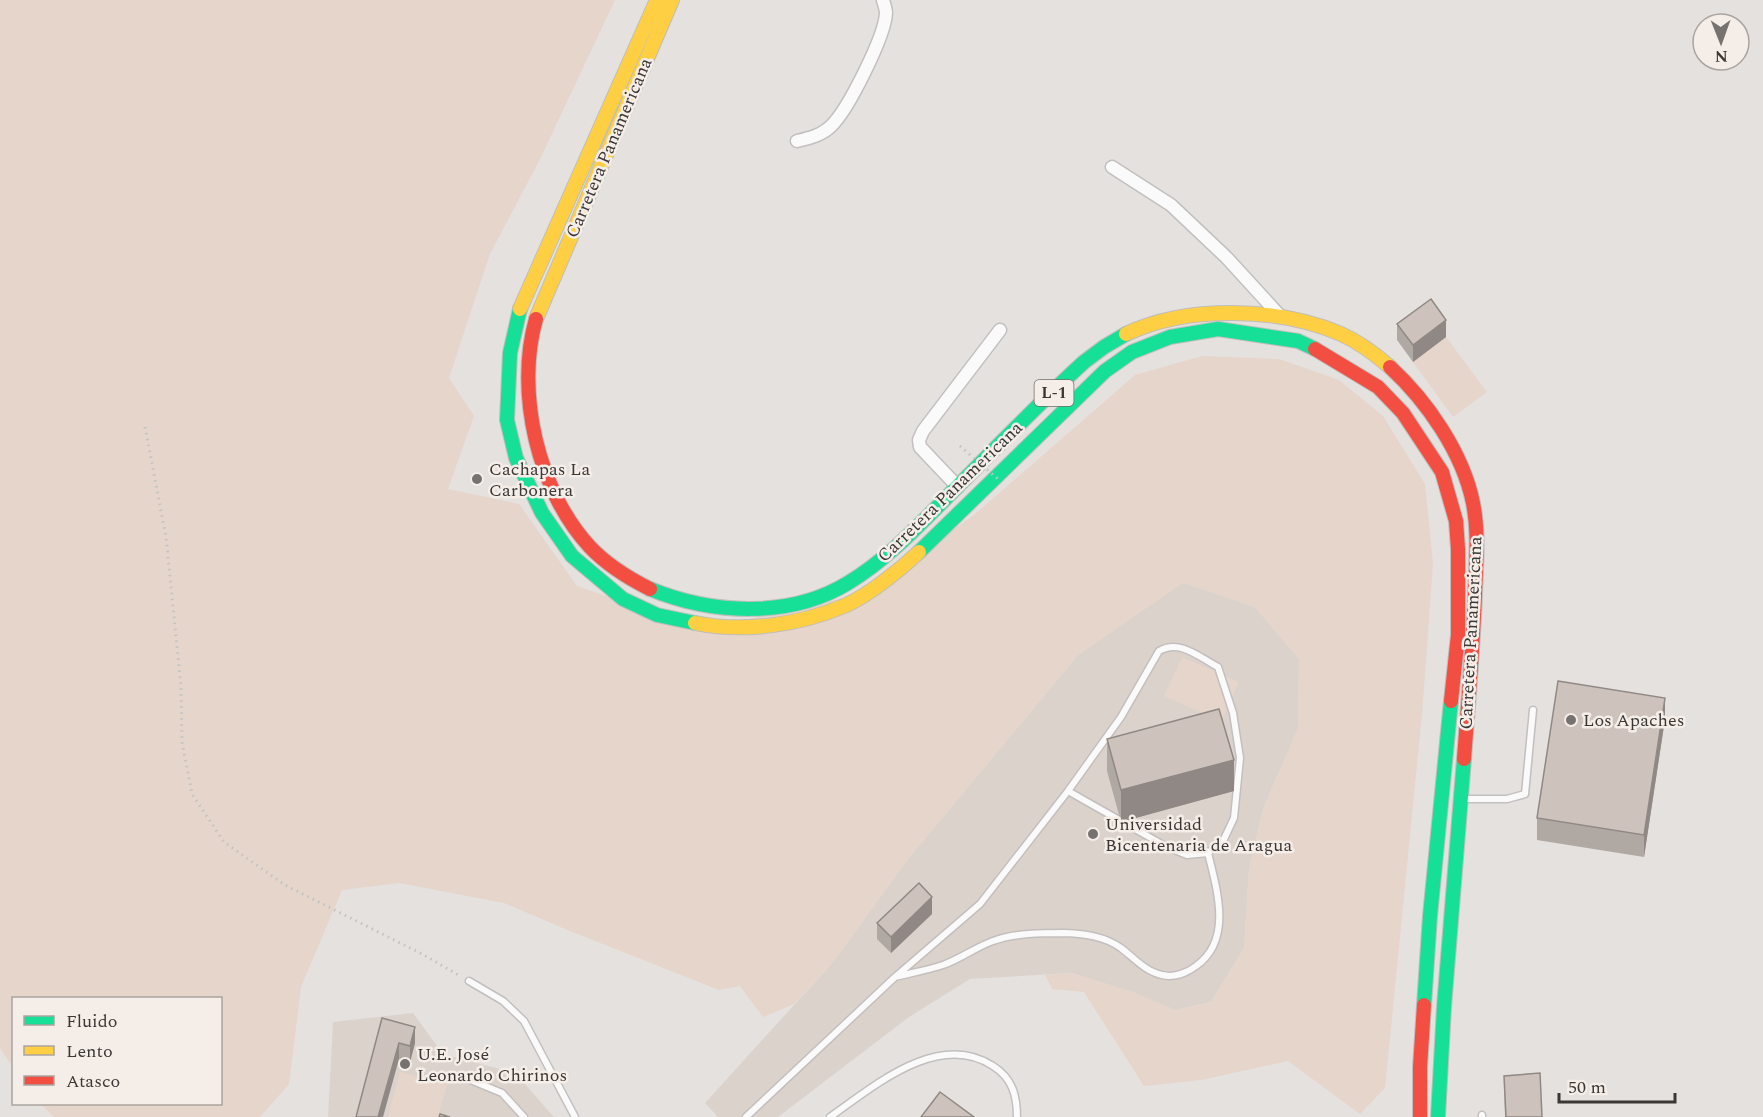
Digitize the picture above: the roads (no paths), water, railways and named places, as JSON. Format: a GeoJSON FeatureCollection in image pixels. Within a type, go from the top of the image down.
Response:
{"type":"FeatureCollection","features":[{"type":"Feature","properties":{"kind":"main road","name":"Carretera Panamericana"},"geometry":{"type":"LineString","coordinates":[[657,0],[520,307],[510,353],[507,420],[516,458],[542,513],[572,556],[623,599],[657,615],[699,624],[750,627],[795,622],[846,605],[900,570],[1106,371],[1132,352],[1150,344],[1170,337],[1218,329],[1273,337],[1298,342],[1320,351],[1378,387],[1403,413],[1442,472],[1456,520],[1458,549],[1458,645],[1430,916],[1420,1067],[1420,1117]]}},
{"type":"Feature","properties":{"kind":"main road","name":"Carretera Panamericana"},"geometry":{"type":"LineString","coordinates":[[672,0],[536,321],[528,367],[533,432],[537,451],[550,485],[573,526],[602,560],[639,585],[712,608],[765,608],[796,604],[844,586],[890,552],[1096,352],[1156,322],[1192,315],[1219,313],[1280,316],[1308,321],[1334,329],[1363,346],[1397,372],[1423,403],[1443,434],[1470,492],[1475,517],[1476,554],[1462,799],[1442,1018],[1438,1117]]}},
{"type":"Feature","properties":{"kind":"street"},"geometry":{"type":"LineString","coordinates":[[797,141],[816,136],[832,125],[854,90],[875,53],[886,13],[883,0]]}},
{"type":"Feature","properties":{"kind":"street"},"geometry":{"type":"LineString","coordinates":[[1112,167],[1170,205],[1226,257],[1280,316]]}},
{"type":"Feature","properties":{"kind":"street"},"geometry":{"type":"LineString","coordinates":[[958,487],[920,447],[919,440],[923,431],[1000,330]]}},
{"type":"Feature","properties":{"kind":"lane"},"geometry":{"type":"LineString","coordinates":[[746,1117],[894,978],[980,904],[1068,791],[1121,717],[1159,651],[1167,647],[1180,646],[1218,667],[1237,734],[1240,758],[1234,818],[1224,839],[1208,853],[1187,855],[1165,846],[1068,791]]}},
{"type":"Feature","properties":{"kind":"lane"},"geometry":{"type":"LineString","coordinates":[[1462,799],[1507,799],[1525,794],[1533,710]]}},
{"type":"Feature","properties":{"kind":"lane"},"geometry":{"type":"LineString","coordinates":[[894,978],[944,964],[993,941],[1023,934],[1066,933],[1095,936],[1119,947],[1141,966],[1162,975],[1179,975],[1209,957],[1218,939],[1219,898],[1208,853]]}},
{"type":"Feature","properties":{"kind":"lane"},"geometry":{"type":"LineString","coordinates":[[469,981],[502,1001],[524,1021],[575,1117]]}},
{"type":"Feature","properties":{"kind":"lane"},"geometry":{"type":"LineString","coordinates":[[830,1117],[909,1065],[933,1057],[955,1056],[980,1058],[1008,1078],[1017,1100],[1017,1117]]}},
{"type":"Feature","properties":{"kind":"lane"},"geometry":{"type":"LineString","coordinates":[[461,1076],[502,1093],[524,1117]]}},
{"type":"Feature","properties":{"kind":"place","name":"Cachapas La Carbonera"},"geometry":{"type":"Point","coordinates":[477,479]}},
{"type":"Feature","properties":{"kind":"place","name":"Los Apaches"},"geometry":{"type":"Point","coordinates":[1571,720]}},
{"type":"Feature","properties":{"kind":"place","name":"Universidad Bicentenaria de Aragua"},"geometry":{"type":"Point","coordinates":[1093,834]}},
{"type":"Feature","properties":{"kind":"place","name":"U.E. José Leonardo Chirinos"},"geometry":{"type":"Point","coordinates":[405,1064]}}]}
